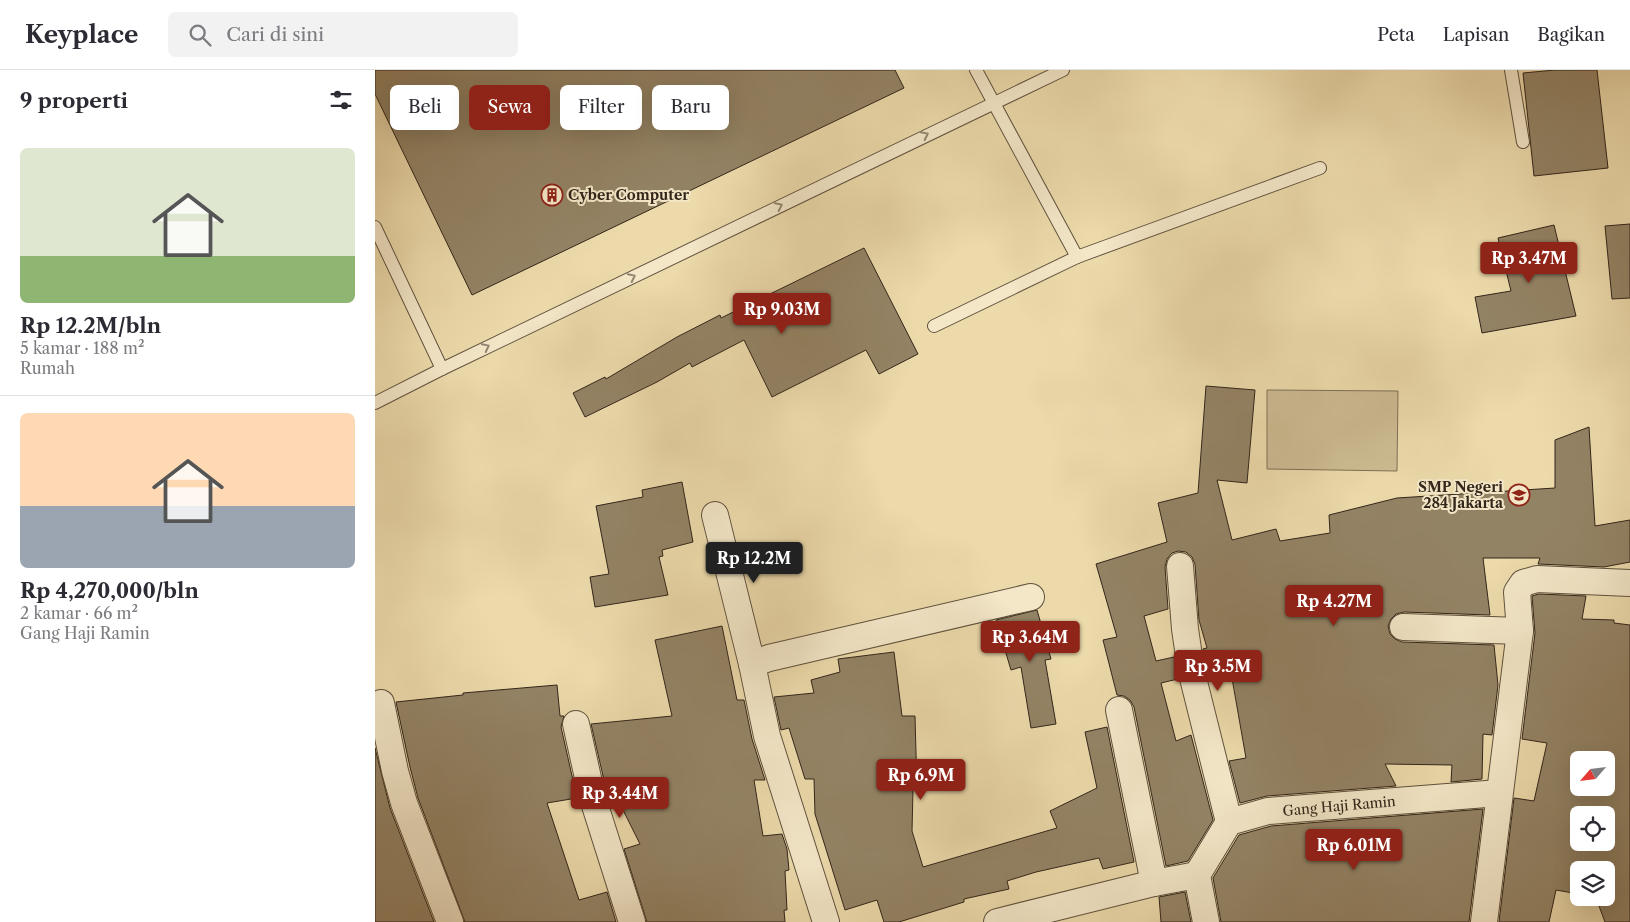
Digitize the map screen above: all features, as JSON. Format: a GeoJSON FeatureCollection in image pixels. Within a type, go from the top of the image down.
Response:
{"type":"FeatureCollection","features":[{"type":"Feature","properties":{"kind":"street"},"geometry":{"type":"LineString","coordinates":[[715,515],[752,664],[767,736],[826,922]]}},
{"type":"Feature","properties":{"kind":"street"},"geometry":{"type":"LineString","coordinates":[[1180,566],[1185,629],[1191,670],[1229,822],[1197,874],[1206,922]]}},
{"type":"Feature","properties":{"kind":"street"},"geometry":{"type":"LineString","coordinates":[[1484,922],[1519,631],[1517,592],[1523,584],[1537,578],[1630,583]]}},
{"type":"Feature","properties":{"kind":"street"},"geometry":{"type":"LineString","coordinates":[[752,664],[769,658],[1031,597]]}},
{"type":"Feature","properties":{"kind":"street"},"geometry":{"type":"LineString","coordinates":[[1403,627],[1519,631]]}},
{"type":"Feature","properties":{"kind":"street"},"geometry":{"type":"LineString","coordinates":[[381,703],[395,771],[404,803],[450,922]]}},
{"type":"Feature","properties":{"kind":"street"},"geometry":{"type":"LineString","coordinates":[[1119,710],[1154,882]]}},
{"type":"Feature","properties":{"kind":"street"},"geometry":{"type":"LineString","coordinates":[[576,724],[591,796],[633,922]]}},
{"type":"Feature","properties":{"kind":"street","name":"Gang Haji Ramin"},"geometry":{"type":"LineString","coordinates":[[1229,822],[1268,811],[1499,793]]}},
{"type":"Feature","properties":{"kind":"street"},"geometry":{"type":"LineString","coordinates":[[997,922],[1154,882],[1197,874]]}},
{"type":"Feature","properties":{"kind":"lane"},"geometry":{"type":"LineString","coordinates":[[975,70],[1077,257]]}},
{"type":"Feature","properties":{"kind":"lane"},"geometry":{"type":"LineString","coordinates":[[375,403],[1063,70]]}},
{"type":"Feature","properties":{"kind":"lane"},"geometry":{"type":"LineString","coordinates":[[1511,70],[1523,142]]}},
{"type":"Feature","properties":{"kind":"lane"},"geometry":{"type":"LineString","coordinates":[[934,326],[1077,257],[1320,168]]}},
{"type":"Feature","properties":{"kind":"lane"},"geometry":{"type":"LineString","coordinates":[[376,233],[442,369]]}},
{"type":"Feature","properties":{"kind":"shaded area"},"geometry":{"type":"Polygon","coordinates":[[[1267,390],[1398,391],[1397,471],[1267,469],[1267,390]]]}},
{"type":"Feature","properties":{"kind":"building","name":"Cyber Computer"},"geometry":{"type":"Polygon","coordinates":[[[375,70],[895,70],[904,88],[472,295],[392,130],[459,130],[459,85],[390,85],[390,125],[375,94],[375,70]]]}},
{"type":"Feature","properties":{"kind":"building"},"geometry":{"type":"Polygon","coordinates":[[[1555,70],[1597,70],[1608,168],[1534,176],[1523,73],[1555,70]]]}},
{"type":"Feature","properties":{"kind":"building"},"geometry":{"type":"Polygon","coordinates":[[[1630,224],[1630,298],[1612,299],[1605,226],[1630,224]]]}},
{"type":"Feature","properties":{"kind":"building"},"geometry":{"type":"Polygon","coordinates":[[[1554,225],[1576,316],[1482,333],[1475,297],[1511,291],[1498,238],[1554,225]]]}},
{"type":"Feature","properties":{"kind":"building"},"geometry":{"type":"Polygon","coordinates":[[[864,248],[918,354],[879,374],[866,350],[772,397],[744,340],[692,367],[690,363],[657,382],[585,417],[573,393],[605,377],[606,379],[677,337],[720,315],[721,318],[864,248]]]}},
{"type":"Feature","properties":{"kind":"building"},"geometry":{"type":"Polygon","coordinates":[[[1206,386],[1255,390],[1247,483],[1217,480],[1232,540],[1276,529],[1280,541],[1330,533],[1329,515],[1397,498],[1555,488],[1555,440],[1589,427],[1595,526],[1630,520],[1630,562],[1604,567],[1538,564],[1540,558],[1483,558],[1490,615],[1404,612],[1396,614],[1391,619],[1388,626],[1390,634],[1402,642],[1494,645],[1498,685],[1492,735],[1483,734],[1482,779],[1451,782],[1452,765],[1385,764],[1396,786],[1267,796],[1240,803],[1229,761],[1246,758],[1230,667],[1207,672],[1203,649],[1207,648],[1199,620],[1195,564],[1192,557],[1186,552],[1178,551],[1172,553],[1167,559],[1165,567],[1168,609],[1144,616],[1156,661],[1174,657],[1178,679],[1161,683],[1176,741],[1191,735],[1213,820],[1188,861],[1166,866],[1134,707],[1130,700],[1124,696],[1117,695],[1103,640],[1117,637],[1096,564],[1167,542],[1158,503],[1198,493],[1206,386]]]}},
{"type":"Feature","properties":{"kind":"building"},"geometry":{"type":"Polygon","coordinates":[[[682,482],[693,542],[662,550],[663,556],[659,557],[668,595],[595,607],[590,577],[609,574],[596,506],[643,497],[642,490],[682,482]]]}},
{"type":"Feature","properties":{"kind":"building"},"geometry":{"type":"Polygon","coordinates":[[[1539,594],[1586,596],[1582,619],[1614,620],[1614,623],[1630,625],[1630,922],[1605,922],[1599,906],[1615,906],[1615,861],[1570,861],[1570,892],[1556,890],[1549,922],[1499,922],[1514,798],[1534,801],[1547,743],[1522,739],[1535,633],[1532,596],[1539,594]]]}},
{"type":"Feature","properties":{"kind":"building"},"geometry":{"type":"Polygon","coordinates":[[[1037,610],[1051,659],[1045,660],[1056,724],[1031,728],[1021,667],[1011,670],[996,620],[1037,610]]]}},
{"type":"Feature","properties":{"kind":"building"},"geometry":{"type":"Polygon","coordinates":[[[722,626],[737,700],[744,700],[752,739],[765,780],[754,780],[763,836],[782,834],[787,849],[789,870],[785,871],[787,910],[784,910],[785,922],[647,922],[624,849],[640,844],[614,792],[607,793],[591,724],[672,716],[655,640],[722,626]]]}},
{"type":"Feature","properties":{"kind":"building"},"geometry":{"type":"Polygon","coordinates":[[[894,652],[902,716],[915,716],[917,790],[913,790],[912,831],[923,867],[1057,828],[1050,811],[1097,788],[1085,732],[1107,727],[1134,862],[1103,869],[1099,858],[1036,872],[1007,881],[1009,889],[964,899],[964,902],[899,922],[884,922],[877,900],[845,910],[815,814],[814,779],[805,779],[789,728],[781,730],[774,697],[814,693],[811,680],[840,672],[838,659],[894,652]]]}},
{"type":"Feature","properties":{"kind":"building"},"geometry":{"type":"Polygon","coordinates":[[[557,685],[560,716],[564,716],[561,727],[577,798],[547,803],[579,900],[607,892],[616,922],[465,922],[418,798],[396,702],[463,695],[463,693],[557,685]]]}},
{"type":"Feature","properties":{"kind":"building"},"geometry":{"type":"Polygon","coordinates":[[[375,748],[390,808],[434,922],[375,922],[375,748]]]}},
{"type":"Feature","properties":{"kind":"building"},"geometry":{"type":"Polygon","coordinates":[[[1483,809],[1469,922],[1221,922],[1213,878],[1239,835],[1271,826],[1483,809]]]}},
{"type":"Feature","properties":{"kind":"building"},"geometry":{"type":"Polygon","coordinates":[[[1185,892],[1191,922],[1161,922],[1159,897],[1185,892]]]}},
{"type":"Feature","properties":{"kind":"place","name":"Cyber Computer"},"geometry":{"type":"Point","coordinates":[552,195]}},
{"type":"Feature","properties":{"kind":"place","name":"SMP Negeri 284 Jakarta"},"geometry":{"type":"Point","coordinates":[1519,495]}}]}
